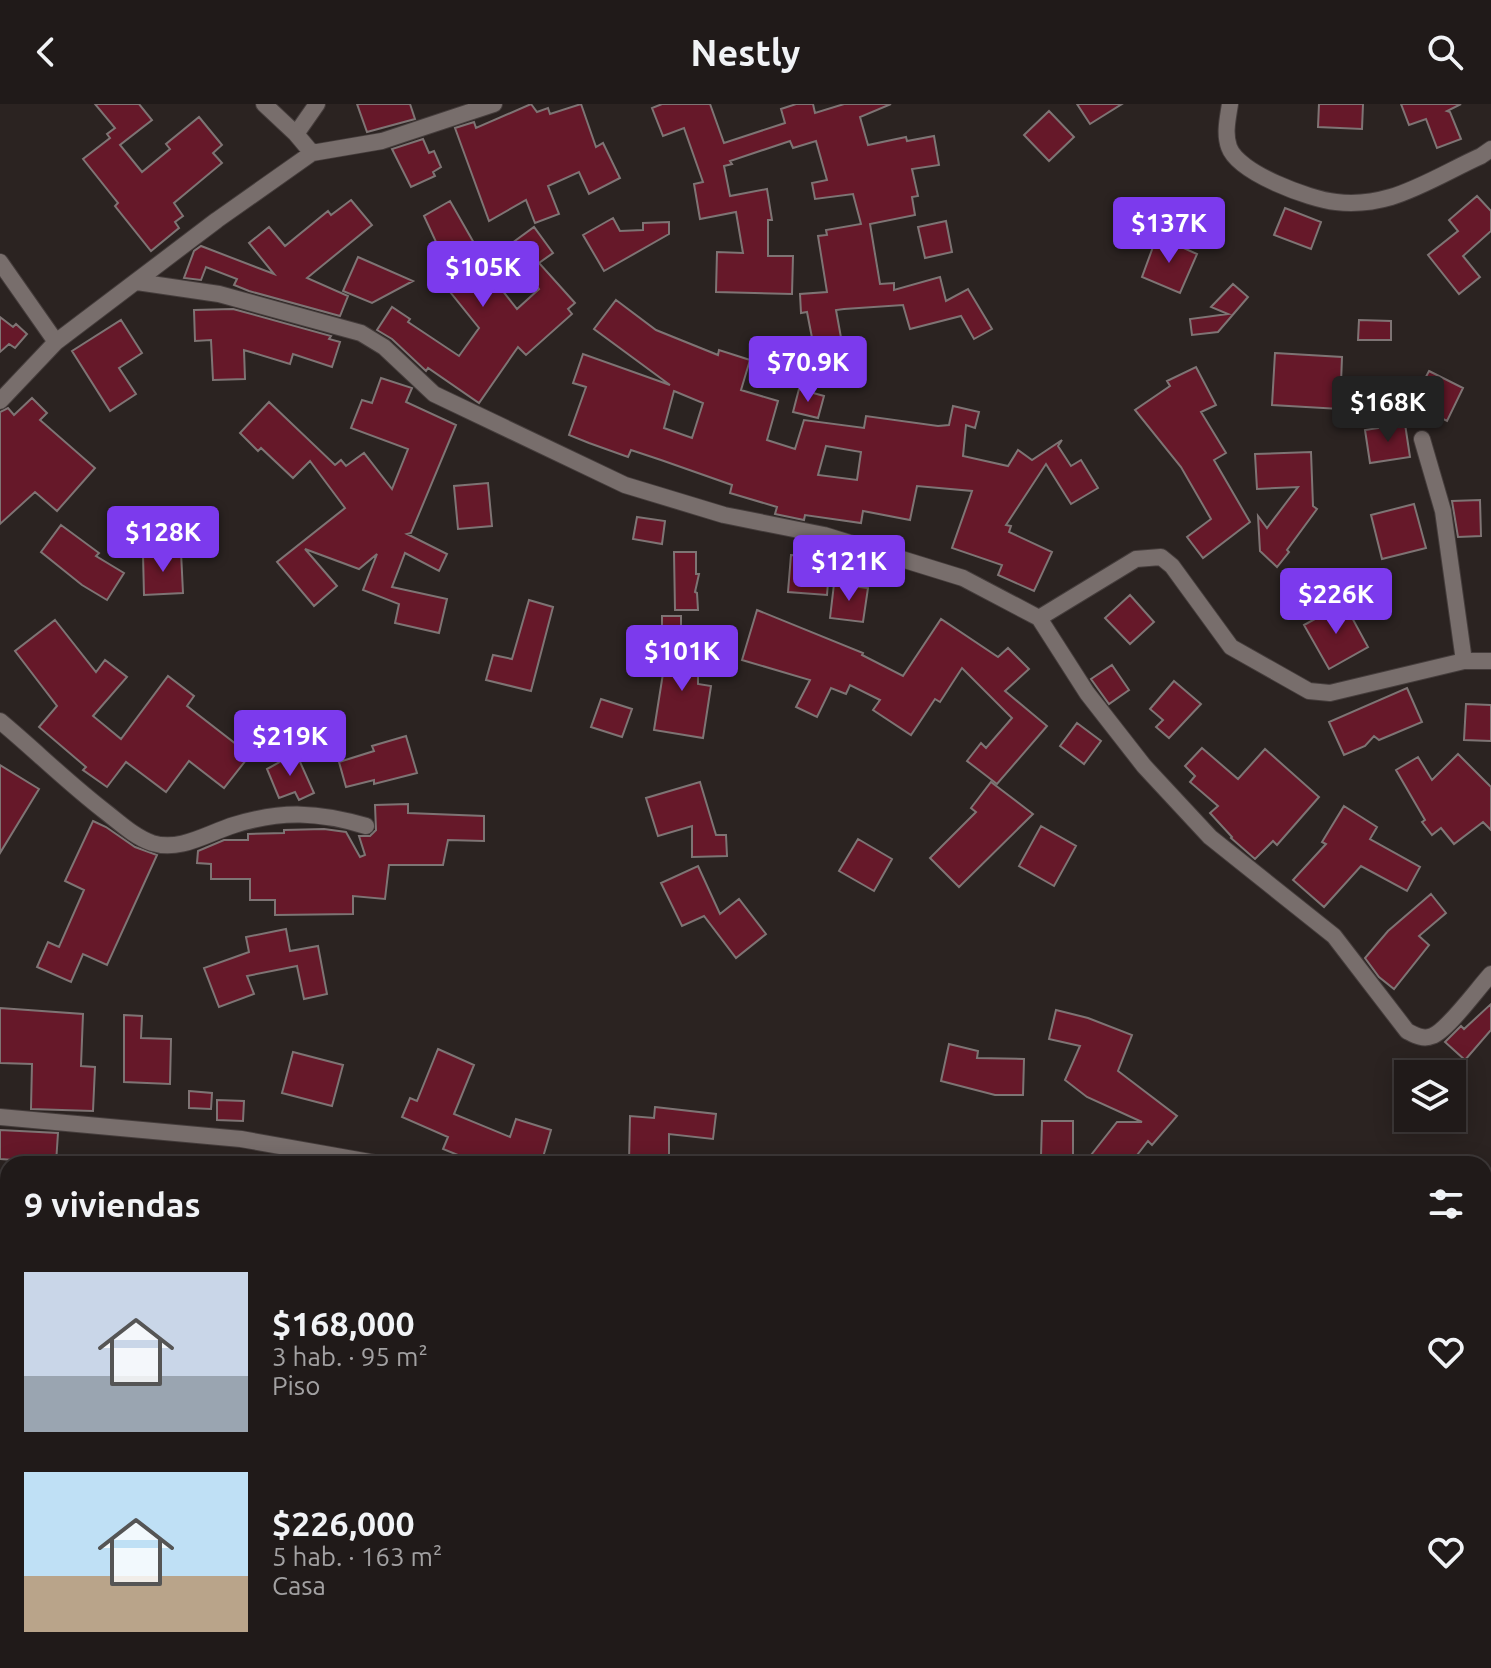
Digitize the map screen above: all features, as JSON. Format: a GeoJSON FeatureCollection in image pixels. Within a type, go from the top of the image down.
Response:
{"type":"FeatureCollection","features":[{"type":"Feature","properties":{"kind":"street"},"geometry":{"type":"LineString","coordinates":[[264,104],[312,153]]}},
{"type":"Feature","properties":{"kind":"street"},"geometry":{"type":"LineString","coordinates":[[296,134],[317,104]]}},
{"type":"Feature","properties":{"kind":"street"},"geometry":{"type":"LineString","coordinates":[[0,401],[56,342],[217,220],[312,153],[382,141],[494,104]]}},
{"type":"Feature","properties":{"kind":"street"},"geometry":{"type":"LineString","coordinates":[[1230,104],[1226,133],[1229,149],[1237,159],[1256,174],[1322,200],[1358,203],[1392,196],[1491,149]]}},
{"type":"Feature","properties":{"kind":"street"},"geometry":{"type":"LineString","coordinates":[[0,262],[56,342]]}},
{"type":"Feature","properties":{"kind":"street"},"geometry":{"type":"LineString","coordinates":[[137,282],[219,294],[361,333],[384,347],[434,394],[625,485],[724,515],[824,535],[963,578],[1039,618],[1087,693],[1144,766],[1210,837],[1334,936],[1407,1031],[1418,1037],[1430,1037],[1441,1030],[1491,974]]}},
{"type":"Feature","properties":{"kind":"street"},"geometry":{"type":"LineString","coordinates":[[1422,439],[1443,511],[1464,661]]}},
{"type":"Feature","properties":{"kind":"street"},"geometry":{"type":"LineString","coordinates":[[1039,618],[1136,559],[1161,557],[1172,566],[1231,647],[1309,691],[1330,693],[1464,661],[1491,661]]}},
{"type":"Feature","properties":{"kind":"street"},"geometry":{"type":"LineString","coordinates":[[0,721],[67,782],[131,832],[154,844],[186,843],[235,824],[303,813],[328,815],[366,826]]}},
{"type":"Feature","properties":{"kind":"street"},"geometry":{"type":"LineString","coordinates":[[0,1117],[241,1139],[336,1156]]}},
{"type":"Feature","properties":{"kind":"building"},"geometry":{"type":"Polygon","coordinates":[[[95,104],[139,104],[152,120],[120,145],[142,172],[170,149],[166,144],[199,117],[222,145],[213,153],[222,163],[174,203],[183,216],[175,222],[179,228],[151,251],[83,159],[110,138],[107,134],[115,128],[95,104]]]}},
{"type":"Feature","properties":{"kind":"building"},"geometry":{"type":"Polygon","coordinates":[[[357,104],[410,104],[415,119],[367,132],[357,104]]]}},
{"type":"Feature","properties":{"kind":"building"},"geometry":{"type":"Polygon","coordinates":[[[531,104],[537,112],[548,108],[550,114],[581,104],[596,147],[603,143],[620,178],[589,194],[579,172],[548,186],[559,214],[535,223],[526,200],[489,221],[455,128],[474,122],[476,128],[531,104]]]}},
{"type":"Feature","properties":{"kind":"building"},"geometry":{"type":"Polygon","coordinates":[[[662,104],[710,104],[724,143],[785,123],[781,109],[796,104],[813,104],[815,113],[844,104],[891,104],[860,117],[868,145],[906,137],[907,141],[934,136],[939,165],[912,169],[918,196],[912,197],[915,215],[870,224],[880,284],[894,283],[894,290],[940,277],[946,301],[968,289],[992,329],[974,339],[961,316],[910,329],[903,305],[844,309],[836,310],[842,343],[814,348],[807,312],[801,313],[800,294],[827,292],[818,236],[827,235],[826,230],[861,224],[853,194],[815,199],[812,183],[827,180],[816,141],[793,148],[790,141],[730,161],[732,164],[724,166],[730,196],[767,189],[772,220],[768,220],[768,256],[793,256],[792,294],[716,292],[717,252],[743,253],[736,212],[700,219],[694,184],[703,182],[684,128],[663,136],[652,108],[662,104]]]}},
{"type":"Feature","properties":{"kind":"building"},"geometry":{"type":"Polygon","coordinates":[[[1077,104],[1122,104],[1090,124],[1077,104]]]}},
{"type":"Feature","properties":{"kind":"building"},"geometry":{"type":"Polygon","coordinates":[[[1319,104],[1363,104],[1362,129],[1318,127],[1319,104]]]}},
{"type":"Feature","properties":{"kind":"building"},"geometry":{"type":"Polygon","coordinates":[[[1401,104],[1461,104],[1447,111],[1461,139],[1437,148],[1426,119],[1409,125],[1401,104]]]}},
{"type":"Feature","properties":{"kind":"building"},"geometry":{"type":"Polygon","coordinates":[[[1049,111],[1074,137],[1049,161],[1024,135],[1049,111]]]}},
{"type":"Feature","properties":{"kind":"building"},"geometry":{"type":"Polygon","coordinates":[[[423,139],[429,153],[434,151],[441,167],[433,172],[435,176],[411,187],[392,149],[423,139]]]}},
{"type":"Feature","properties":{"kind":"building"},"geometry":{"type":"Polygon","coordinates":[[[1477,196],[1491,211],[1491,231],[1463,256],[1480,277],[1459,294],[1428,255],[1458,231],[1449,220],[1477,196]]]}},
{"type":"Feature","properties":{"kind":"building"},"geometry":{"type":"Polygon","coordinates":[[[351,200],[372,225],[307,278],[348,296],[340,316],[249,291],[234,285],[237,279],[206,267],[201,280],[184,278],[194,251],[201,246],[274,274],[249,243],[269,227],[285,246],[328,211],[331,215],[351,200]]]}},
{"type":"Feature","properties":{"kind":"building"},"geometry":{"type":"Polygon","coordinates":[[[450,201],[486,264],[483,266],[517,309],[539,289],[508,246],[534,227],[553,253],[539,263],[575,303],[568,309],[572,314],[526,355],[518,347],[479,403],[428,368],[426,371],[392,339],[377,330],[392,307],[410,319],[408,322],[459,356],[479,328],[451,293],[454,290],[444,273],[449,270],[424,216],[450,201]]]}},
{"type":"Feature","properties":{"kind":"building"},"geometry":{"type":"Polygon","coordinates":[[[1285,208],[1321,222],[1311,249],[1274,235],[1285,208]]]}},
{"type":"Feature","properties":{"kind":"building"},"geometry":{"type":"Polygon","coordinates":[[[613,218],[620,231],[643,230],[643,223],[669,222],[669,234],[604,271],[583,235],[613,218]]]}},
{"type":"Feature","properties":{"kind":"building"},"geometry":{"type":"Polygon","coordinates":[[[946,221],[952,252],[925,258],[918,227],[946,221]]]}},
{"type":"Feature","properties":{"kind":"building"},"geometry":{"type":"Polygon","coordinates":[[[1157,236],[1197,254],[1180,293],[1142,277],[1157,236]]]}},
{"type":"Feature","properties":{"kind":"building"},"geometry":{"type":"Polygon","coordinates":[[[358,257],[413,281],[372,303],[343,291],[358,257]]]}},
{"type":"Feature","properties":{"kind":"building"},"geometry":{"type":"Polygon","coordinates":[[[1233,284],[1248,297],[1218,332],[1192,335],[1190,319],[1228,314],[1211,307],[1233,284]]]}},
{"type":"Feature","properties":{"kind":"building"},"geometry":{"type":"Polygon","coordinates":[[[616,300],[656,330],[718,355],[719,350],[750,360],[741,390],[778,401],[767,440],[795,449],[804,420],[864,428],[866,416],[949,425],[953,406],[979,412],[975,428],[966,425],[963,456],[1008,466],[1018,450],[1032,460],[1062,440],[1058,446],[1071,466],[1081,460],[1098,488],[1071,504],[1046,464],[1006,525],[1011,526],[1009,532],[1052,552],[1034,591],[998,575],[1002,565],[952,548],[972,491],[917,486],[910,520],[863,511],[861,523],[805,515],[804,520],[775,514],[777,507],[730,493],[732,485],[631,450],[628,457],[569,435],[586,387],[573,383],[583,354],[670,385],[594,329],[616,300]],[[674,391],[664,428],[692,438],[703,403],[674,391]],[[826,446],[818,475],[857,480],[861,452],[826,446]]]}},
{"type":"Feature","properties":{"kind":"building"},"geometry":{"type":"Polygon","coordinates":[[[233,309],[331,336],[329,339],[340,342],[332,367],[293,354],[290,364],[244,350],[245,379],[213,380],[211,340],[195,341],[194,310],[233,309]]]}},
{"type":"Feature","properties":{"kind":"building"},"geometry":{"type":"Polygon","coordinates":[[[0,317],[13,327],[16,324],[27,334],[15,348],[9,344],[0,352],[0,317]]]}},
{"type":"Feature","properties":{"kind":"building"},"geometry":{"type":"Polygon","coordinates":[[[121,320],[142,353],[119,368],[136,394],[110,411],[72,351],[121,320]]]}},
{"type":"Feature","properties":{"kind":"building"},"geometry":{"type":"Polygon","coordinates":[[[1359,320],[1391,321],[1391,340],[1358,340],[1359,320]]]}},
{"type":"Feature","properties":{"kind":"building"},"geometry":{"type":"Polygon","coordinates":[[[1275,353],[1342,357],[1340,409],[1272,405],[1275,353]]]}},
{"type":"Feature","properties":{"kind":"building"},"geometry":{"type":"Polygon","coordinates":[[[1196,367],[1216,405],[1201,412],[1226,453],[1214,460],[1250,522],[1203,558],[1187,537],[1211,519],[1181,467],[1135,410],[1170,386],[1167,381],[1196,367]]]}},
{"type":"Feature","properties":{"kind":"building"},"geometry":{"type":"Polygon","coordinates":[[[1429,371],[1463,388],[1447,421],[1412,403],[1429,371]]]}},
{"type":"Feature","properties":{"kind":"building"},"geometry":{"type":"Polygon","coordinates":[[[381,378],[412,388],[406,402],[456,425],[411,533],[407,534],[447,554],[439,571],[405,553],[392,587],[447,599],[439,633],[395,623],[399,604],[363,590],[377,554],[359,569],[305,549],[337,586],[314,606],[277,562],[345,508],[310,461],[293,478],[240,433],[269,402],[335,465],[341,460],[346,466],[364,453],[392,489],[408,449],[351,428],[362,400],[372,403],[381,378]]]}},
{"type":"Feature","properties":{"kind":"building"},"geometry":{"type":"Polygon","coordinates":[[[799,389],[824,396],[818,418],[793,412],[799,389]]]}},
{"type":"Feature","properties":{"kind":"building"},"geometry":{"type":"Polygon","coordinates":[[[32,398],[47,413],[40,420],[95,468],[57,511],[35,492],[0,524],[0,412],[8,408],[14,415],[32,398]]]}},
{"type":"Feature","properties":{"kind":"building"},"geometry":{"type":"Polygon","coordinates":[[[1405,424],[1410,457],[1370,463],[1365,430],[1405,424]]]}},
{"type":"Feature","properties":{"kind":"building"},"geometry":{"type":"Polygon","coordinates":[[[1311,452],[1313,506],[1317,509],[1277,567],[1260,551],[1258,516],[1267,528],[1298,487],[1257,489],[1255,454],[1311,452]]]}},
{"type":"Feature","properties":{"kind":"building"},"geometry":{"type":"Polygon","coordinates":[[[488,483],[492,526],[458,529],[454,486],[488,483]]]}},
{"type":"Feature","properties":{"kind":"building"},"geometry":{"type":"Polygon","coordinates":[[[1480,500],[1481,536],[1458,537],[1452,501],[1480,500]]]}},
{"type":"Feature","properties":{"kind":"building"},"geometry":{"type":"Polygon","coordinates":[[[1414,504],[1426,548],[1382,559],[1371,515],[1414,504]]]}},
{"type":"Feature","properties":{"kind":"building"},"geometry":{"type":"Polygon","coordinates":[[[637,517],[665,521],[662,544],[633,539],[637,517]]]}},
{"type":"Feature","properties":{"kind":"building"},"geometry":{"type":"Polygon","coordinates":[[[61,525],[99,553],[96,556],[124,573],[107,600],[82,585],[41,552],[61,525]]]}},
{"type":"Feature","properties":{"kind":"building"},"geometry":{"type":"Polygon","coordinates":[[[181,552],[183,593],[144,595],[143,554],[181,552]]]}},
{"type":"Feature","properties":{"kind":"building"},"geometry":{"type":"Polygon","coordinates":[[[674,552],[696,552],[698,610],[675,610],[674,552]]]}},
{"type":"Feature","properties":{"kind":"building"},"geometry":{"type":"Polygon","coordinates":[[[791,555],[830,559],[827,595],[788,592],[791,555]]]}},
{"type":"Feature","properties":{"kind":"building"},"geometry":{"type":"Polygon","coordinates":[[[834,584],[868,588],[863,622],[830,618],[834,584]]]}},
{"type":"Feature","properties":{"kind":"building"},"geometry":{"type":"Polygon","coordinates":[[[1130,595],[1154,622],[1130,644],[1105,618],[1130,595]]]}},
{"type":"Feature","properties":{"kind":"building"},"geometry":{"type":"Polygon","coordinates":[[[529,600],[553,607],[531,691],[486,680],[493,655],[512,659],[529,600]]]}},
{"type":"Feature","properties":{"kind":"building"},"geometry":{"type":"Polygon","coordinates":[[[1344,603],[1368,647],[1329,669],[1304,625],[1344,603]]]}},
{"type":"Feature","properties":{"kind":"building"},"geometry":{"type":"Polygon","coordinates":[[[757,610],[863,653],[903,676],[941,619],[998,657],[1008,648],[1029,669],[1005,691],[1047,726],[997,784],[967,761],[981,743],[986,748],[1012,718],[962,668],[940,702],[935,699],[911,735],[873,710],[880,700],[850,685],[846,694],[831,688],[817,717],[796,707],[810,680],[742,660],[757,610]]]}},
{"type":"Feature","properties":{"kind":"building"},"geometry":{"type":"Polygon","coordinates":[[[662,616],[681,616],[681,642],[662,637],[662,616]]]}},
{"type":"Feature","properties":{"kind":"building"},"geometry":{"type":"Polygon","coordinates":[[[55,620],[96,672],[105,660],[127,677],[93,716],[121,739],[168,676],[194,696],[187,706],[250,755],[224,788],[189,761],[166,792],[126,762],[107,787],[83,770],[86,767],[39,727],[57,706],[15,651],[55,620]]]}},
{"type":"Feature","properties":{"kind":"building"},"geometry":{"type":"Polygon","coordinates":[[[668,642],[698,643],[698,684],[711,686],[703,738],[654,730],[668,642]]]}},
{"type":"Feature","properties":{"kind":"building"},"geometry":{"type":"Polygon","coordinates":[[[1112,665],[1129,690],[1109,704],[1091,679],[1112,665]]]}},
{"type":"Feature","properties":{"kind":"building"},"geometry":{"type":"Polygon","coordinates":[[[1174,681],[1201,704],[1169,738],[1156,727],[1163,720],[1150,709],[1174,681]]]}},
{"type":"Feature","properties":{"kind":"building"},"geometry":{"type":"Polygon","coordinates":[[[1407,688],[1422,722],[1379,740],[1374,736],[1365,746],[1344,755],[1329,722],[1407,688]]]}},
{"type":"Feature","properties":{"kind":"building"},"geometry":{"type":"Polygon","coordinates":[[[601,699],[632,709],[622,737],[591,727],[601,699]]]}},
{"type":"Feature","properties":{"kind":"building"},"geometry":{"type":"Polygon","coordinates":[[[1466,704],[1491,705],[1491,741],[1464,740],[1466,704]]]}},
{"type":"Feature","properties":{"kind":"building"},"geometry":{"type":"Polygon","coordinates":[[[1077,723],[1101,741],[1084,764],[1060,746],[1077,723]]]}},
{"type":"Feature","properties":{"kind":"building"},"geometry":{"type":"Polygon","coordinates":[[[406,736],[417,773],[374,784],[374,780],[346,787],[339,762],[374,751],[372,746],[406,736]]]}},
{"type":"Feature","properties":{"kind":"building"},"geometry":{"type":"Polygon","coordinates":[[[1202,748],[1238,779],[1265,749],[1319,797],[1277,845],[1273,841],[1255,859],[1231,838],[1210,813],[1218,806],[1190,782],[1195,776],[1185,766],[1202,748]]]}},
{"type":"Feature","properties":{"kind":"building"},"geometry":{"type":"Polygon","coordinates":[[[296,753],[314,793],[299,800],[295,792],[279,798],[267,769],[296,753]]]}},
{"type":"Feature","properties":{"kind":"building"},"geometry":{"type":"Polygon","coordinates":[[[1458,754],[1491,787],[1491,830],[1483,822],[1454,844],[1441,828],[1432,835],[1422,822],[1425,820],[1396,770],[1418,757],[1432,780],[1458,754]]]}},
{"type":"Feature","properties":{"kind":"building"},"geometry":{"type":"Polygon","coordinates":[[[0,765],[39,789],[0,853],[0,765]]]}},
{"type":"Feature","properties":{"kind":"building"},"geometry":{"type":"Polygon","coordinates":[[[700,782],[716,835],[726,835],[727,856],[692,857],[692,826],[658,836],[646,798],[700,782]]]}},
{"type":"Feature","properties":{"kind":"building"},"geometry":{"type":"Polygon","coordinates":[[[991,782],[1033,814],[959,887],[930,858],[976,812],[971,808],[991,782]]]}},
{"type":"Feature","properties":{"kind":"building"},"geometry":{"type":"Polygon","coordinates":[[[408,804],[408,813],[484,816],[484,841],[448,840],[443,865],[389,865],[385,899],[353,896],[353,914],[275,915],[275,900],[250,900],[250,879],[211,879],[211,864],[197,863],[198,851],[224,840],[248,840],[248,834],[284,833],[284,830],[346,832],[360,857],[365,855],[359,836],[370,836],[376,830],[375,805],[408,804]]]}},
{"type":"Feature","properties":{"kind":"building"},"geometry":{"type":"Polygon","coordinates":[[[1344,806],[1377,827],[1370,839],[1420,867],[1407,891],[1361,866],[1324,907],[1293,880],[1326,844],[1322,842],[1344,806]]]}},
{"type":"Feature","properties":{"kind":"building"},"geometry":{"type":"Polygon","coordinates":[[[93,821],[135,847],[157,855],[107,965],[83,954],[71,982],[37,967],[48,942],[59,947],[84,890],[65,881],[93,821]]]}},
{"type":"Feature","properties":{"kind":"building"},"geometry":{"type":"Polygon","coordinates":[[[1041,826],[1076,846],[1054,886],[1019,866],[1041,826]]]}},
{"type":"Feature","properties":{"kind":"building"},"geometry":{"type":"Polygon","coordinates":[[[858,839],[892,859],[874,891],[839,871],[858,839]]]}},
{"type":"Feature","properties":{"kind":"building"},"geometry":{"type":"Polygon","coordinates":[[[698,866],[720,914],[739,899],[766,934],[736,958],[704,916],[682,926],[661,883],[698,866]]]}},
{"type":"Feature","properties":{"kind":"building"},"geometry":{"type":"Polygon","coordinates":[[[1431,894],[1446,913],[1419,936],[1429,945],[1394,989],[1379,977],[1365,958],[1388,931],[1431,894]]]}},
{"type":"Feature","properties":{"kind":"building"},"geometry":{"type":"Polygon","coordinates":[[[286,929],[290,951],[318,946],[327,994],[304,999],[297,966],[247,976],[254,994],[219,1007],[204,968],[249,952],[246,937],[286,929]]]}},
{"type":"Feature","properties":{"kind":"building"},"geometry":{"type":"Polygon","coordinates":[[[1491,1004],[1491,1030],[1465,1060],[1445,1042],[1461,1026],[1464,1029],[1491,1004]]]}},
{"type":"Feature","properties":{"kind":"building"},"geometry":{"type":"Polygon","coordinates":[[[0,1008],[83,1014],[81,1066],[95,1067],[93,1111],[31,1109],[32,1064],[0,1063],[0,1008]]]}},
{"type":"Feature","properties":{"kind":"building"},"geometry":{"type":"Polygon","coordinates":[[[1056,1010],[1132,1035],[1118,1071],[1177,1116],[1152,1145],[1148,1141],[1136,1156],[1090,1156],[1117,1122],[1142,1122],[1087,1097],[1065,1080],[1080,1046],[1049,1039],[1056,1010]]]}},
{"type":"Feature","properties":{"kind":"building"},"geometry":{"type":"Polygon","coordinates":[[[124,1015],[142,1016],[141,1038],[171,1039],[170,1084],[124,1082],[124,1015]]]}},
{"type":"Feature","properties":{"kind":"building"},"geometry":{"type":"Polygon","coordinates":[[[949,1044],[978,1051],[977,1058],[1024,1059],[1023,1095],[995,1095],[941,1081],[949,1044]]]}},
{"type":"Feature","properties":{"kind":"building"},"geometry":{"type":"Polygon","coordinates":[[[438,1049],[474,1065],[454,1114],[510,1137],[516,1119],[551,1130],[543,1156],[460,1156],[443,1149],[448,1137],[402,1117],[410,1098],[417,1101],[438,1049]]]}},
{"type":"Feature","properties":{"kind":"building"},"geometry":{"type":"Polygon","coordinates":[[[293,1052],[343,1065],[332,1106],[282,1093],[293,1052]]]}},
{"type":"Feature","properties":{"kind":"building"},"geometry":{"type":"Polygon","coordinates":[[[189,1091],[212,1093],[211,1109],[189,1108],[189,1091]]]}},
{"type":"Feature","properties":{"kind":"building"},"geometry":{"type":"Polygon","coordinates":[[[217,1100],[244,1101],[243,1121],[217,1120],[217,1100]]]}},
{"type":"Feature","properties":{"kind":"building"},"geometry":{"type":"Polygon","coordinates":[[[655,1107],[716,1114],[713,1139],[669,1134],[669,1156],[629,1156],[630,1116],[654,1118],[655,1107]]]}},
{"type":"Feature","properties":{"kind":"building"},"geometry":{"type":"Polygon","coordinates":[[[1042,1121],[1073,1121],[1073,1156],[1041,1156],[1042,1121]]]}},
{"type":"Feature","properties":{"kind":"building"},"geometry":{"type":"Polygon","coordinates":[[[0,1130],[58,1133],[56,1156],[0,1156],[0,1130]]]}}]}
